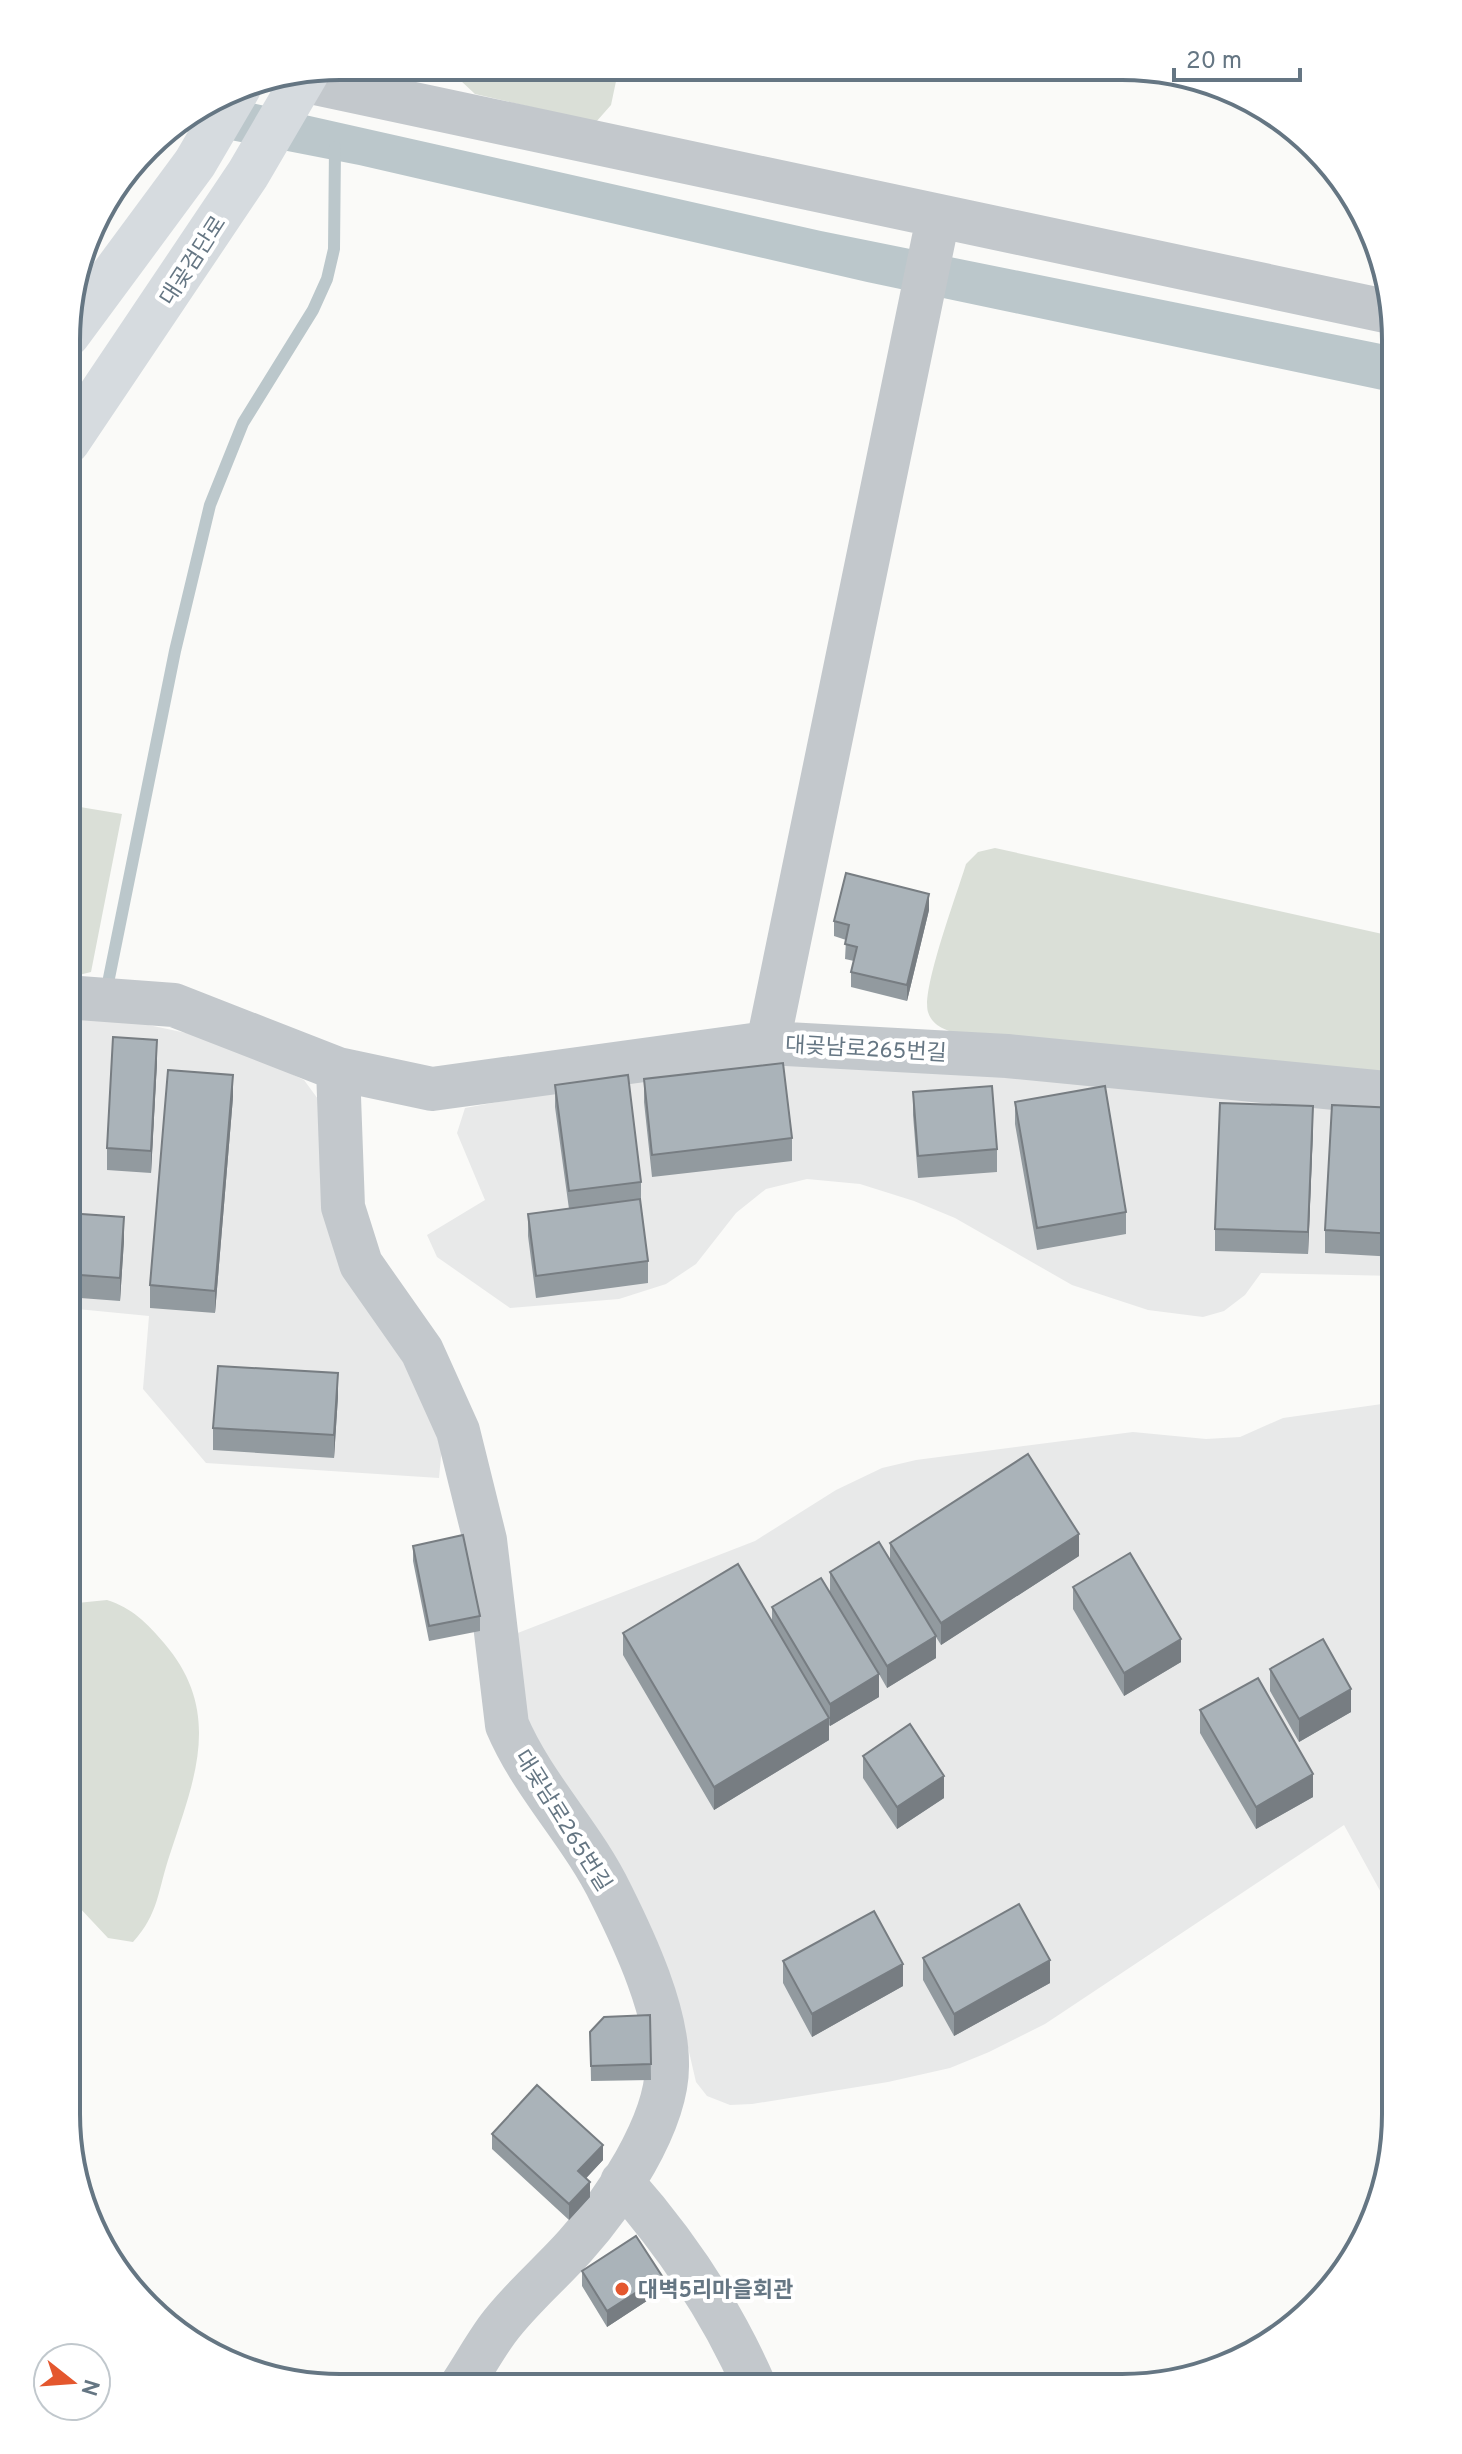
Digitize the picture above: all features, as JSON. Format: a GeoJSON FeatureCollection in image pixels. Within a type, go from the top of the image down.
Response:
{"type":"FeatureCollection","features":[{"type":"Feature","properties":{"kind":"main road","name":"대곶검단로"},"geometry":{"type":"LineString","coordinates":[[80,424],[248,174],[301,83]]}},
{"type":"Feature","properties":{"kind":"main road"},"geometry":{"type":"LineString","coordinates":[[81,317],[195,163],[229,106]]}},
{"type":"Feature","properties":{"kind":"lane"},"geometry":{"type":"LineString","coordinates":[[309,82],[1380,310]]}},
{"type":"Feature","properties":{"kind":"lane"},"geometry":{"type":"LineString","coordinates":[[768,1043],[938,218]]}},
{"type":"Feature","properties":{"kind":"lane","name":"대곶남로265번길"},"geometry":{"type":"LineString","coordinates":[[80,998],[174,1005],[338,1069],[432,1089],[768,1043],[1007,1056],[1382,1093]]}},
{"type":"Feature","properties":{"kind":"lane","name":"대곶남로265번길"},"geometry":{"type":"LineString","coordinates":[[338,1069],[343,1207],[361,1264],[422,1351],[458,1431],[485,1540],[507,1725],[517,1747],[595,1864],[612,1895],[640,1961],[665,2034],[665,2094],[622,2182],[578,2242],[497,2329],[469,2374]]}},
{"type":"Feature","properties":{"kind":"lane"},"geometry":{"type":"LineString","coordinates":[[622,2182],[676,2247],[709,2296],[748,2374]]}},
{"type":"Feature","properties":{"kind":"shaded area"},"geometry":{"type":"Polygon","coordinates":[[[460,80],[616,80],[611,105],[596,122],[475,94],[460,80]]]}},
{"type":"Feature","properties":{"kind":"shaded area"},"geometry":{"type":"Polygon","coordinates":[[[241,100],[821,231],[1382,344],[1382,390],[867,282],[359,165],[186,131],[210,115],[241,100]]]}},
{"type":"Feature","properties":{"kind":"shaded area"},"geometry":{"type":"Polygon","coordinates":[[[80,807],[122,814],[91,972],[80,975],[80,807]]]}},
{"type":"Feature","properties":{"kind":"shaded area"},"geometry":{"type":"Polygon","coordinates":[[[995,848],[1382,934],[1382,1073],[963,1035],[942,1028],[928,1012],[930,983],[966,864],[978,852],[995,848]]]}},
{"type":"Feature","properties":{"kind":"shaded area"},"geometry":{"type":"Polygon","coordinates":[[[80,1019],[134,1022],[196,1035],[240,1049],[304,1080],[318,1099],[382,1323],[443,1436],[439,1478],[206,1463],[143,1389],[149,1316],[80,1309],[80,1019]]]}},
{"type":"Feature","properties":{"kind":"shaded area"},"geometry":{"type":"Polygon","coordinates":[[[783,1062],[914,1067],[1382,1112],[1381,1276],[1261,1273],[1245,1295],[1224,1311],[1203,1317],[1148,1310],[1072,1285],[955,1218],[914,1201],[860,1184],[807,1179],[766,1189],[736,1213],[696,1264],[666,1284],[619,1299],[510,1308],[437,1257],[427,1235],[485,1200],[457,1133],[465,1108],[618,1080],[783,1062]]]}},
{"type":"Feature","properties":{"kind":"shaded area"},"geometry":{"type":"Polygon","coordinates":[[[1381,1404],[1381,1893],[1344,1825],[1045,2024],[989,2052],[950,2068],[888,2082],[752,2104],[730,2105],[707,2096],[696,2082],[683,2026],[524,1733],[510,1636],[755,1541],[836,1490],[882,1468],[916,1460],[1133,1432],[1206,1439],[1240,1437],[1283,1418],[1381,1404]]]}},
{"type":"Feature","properties":{"kind":"shaded area"},"geometry":{"type":"Polygon","coordinates":[[[107,1600],[124,1607],[151,1629],[182,1669],[193,1694],[198,1720],[195,1772],[188,1799],[157,1901],[142,1932],[133,1942],[108,1938],[80,1908],[80,1603],[107,1600]]]}},
{"type":"Feature","properties":{"kind":"building"},"geometry":{"type":"Polygon","coordinates":[[[846,873],[929,894],[907,985],[851,972],[857,947],[845,944],[849,925],[834,921],[846,873]]]}},
{"type":"Feature","properties":{"kind":"building"},"geometry":{"type":"Polygon","coordinates":[[[113,1037],[157,1040],[151,1151],[107,1148],[113,1037]]]}},
{"type":"Feature","properties":{"kind":"building"},"geometry":{"type":"Polygon","coordinates":[[[783,1063],[792,1138],[652,1155],[644,1079],[783,1063]]]}},
{"type":"Feature","properties":{"kind":"building"},"geometry":{"type":"Polygon","coordinates":[[[168,1070],[233,1075],[215,1291],[150,1285],[168,1070]]]}},
{"type":"Feature","properties":{"kind":"building"},"geometry":{"type":"Polygon","coordinates":[[[628,1075],[641,1182],[569,1191],[555,1085],[628,1075]]]}},
{"type":"Feature","properties":{"kind":"building"},"geometry":{"type":"Polygon","coordinates":[[[992,1086],[997,1149],[918,1156],[913,1092],[992,1086]]]}},
{"type":"Feature","properties":{"kind":"building"},"geometry":{"type":"Polygon","coordinates":[[[1105,1086],[1126,1212],[1037,1228],[1015,1102],[1105,1086]]]}},
{"type":"Feature","properties":{"kind":"building"},"geometry":{"type":"Polygon","coordinates":[[[1220,1103],[1313,1106],[1308,1232],[1215,1229],[1220,1103]]]}},
{"type":"Feature","properties":{"kind":"building"},"geometry":{"type":"Polygon","coordinates":[[[1332,1105],[1382,1107],[1382,1233],[1325,1230],[1332,1105]]]}},
{"type":"Feature","properties":{"kind":"building"},"geometry":{"type":"Polygon","coordinates":[[[640,1199],[648,1261],[536,1276],[528,1214],[640,1199]]]}},
{"type":"Feature","properties":{"kind":"building"},"geometry":{"type":"Polygon","coordinates":[[[80,1214],[124,1217],[120,1278],[80,1275],[80,1214]]]}},
{"type":"Feature","properties":{"kind":"building"},"geometry":{"type":"Polygon","coordinates":[[[218,1366],[338,1373],[334,1435],[213,1428],[218,1366]]]}},
{"type":"Feature","properties":{"kind":"building"},"geometry":{"type":"Polygon","coordinates":[[[1028,1454],[1079,1534],[941,1623],[890,1543],[1028,1454]]]}},
{"type":"Feature","properties":{"kind":"building"},"geometry":{"type":"Polygon","coordinates":[[[463,1535],[480,1616],[429,1626],[413,1546],[463,1535]]]}},
{"type":"Feature","properties":{"kind":"building"},"geometry":{"type":"Polygon","coordinates":[[[879,1542],[936,1636],[887,1666],[830,1572],[879,1542]]]}},
{"type":"Feature","properties":{"kind":"building"},"geometry":{"type":"Polygon","coordinates":[[[1130,1553],[1181,1639],[1124,1673],[1073,1587],[1130,1553]]]}},
{"type":"Feature","properties":{"kind":"building"},"geometry":{"type":"Polygon","coordinates":[[[738,1564],[829,1718],[714,1787],[623,1633],[738,1564]]]}},
{"type":"Feature","properties":{"kind":"building"},"geometry":{"type":"Polygon","coordinates":[[[821,1578],[879,1674],[830,1704],[772,1607],[821,1578]]]}},
{"type":"Feature","properties":{"kind":"building"},"geometry":{"type":"Polygon","coordinates":[[[1323,1639],[1351,1689],[1299,1719],[1270,1669],[1323,1639]]]}},
{"type":"Feature","properties":{"kind":"building"},"geometry":{"type":"Polygon","coordinates":[[[1258,1678],[1313,1774],[1256,1807],[1200,1710],[1258,1678]]]}},
{"type":"Feature","properties":{"kind":"building"},"geometry":{"type":"Polygon","coordinates":[[[910,1724],[944,1776],[897,1807],[863,1756],[910,1724]]]}},
{"type":"Feature","properties":{"kind":"building"},"geometry":{"type":"Polygon","coordinates":[[[1019,1904],[1050,1960],[954,2014],[923,1958],[1019,1904]]]}},
{"type":"Feature","properties":{"kind":"building"},"geometry":{"type":"Polygon","coordinates":[[[874,1911],[903,1964],[812,2014],[783,1961],[874,1911]]]}},
{"type":"Feature","properties":{"kind":"building"},"geometry":{"type":"Polygon","coordinates":[[[650,2015],[651,2064],[591,2066],[590,2032],[604,2017],[650,2015]]]}},
{"type":"Feature","properties":{"kind":"building"},"geometry":{"type":"Polygon","coordinates":[[[537,2085],[603,2145],[578,2171],[590,2182],[569,2204],[492,2134],[537,2085]]]}},
{"type":"Feature","properties":{"kind":"building","name":"대벽5리마을회관"},"geometry":{"type":"Polygon","coordinates":[[[636,2236],[662,2276],[607,2311],[582,2271],[636,2236]]]}},
{"type":"Feature","properties":{"kind":"waterway"},"geometry":{"type":"LineString","coordinates":[[109,978],[175,651],[210,505],[243,423],[313,310],[327,279],[334,249],[335,147]]}},
{"type":"Feature","properties":{"kind":"place","name":"대벽5리마을회관"},"geometry":{"type":"Point","coordinates":[622,2289]}}]}
